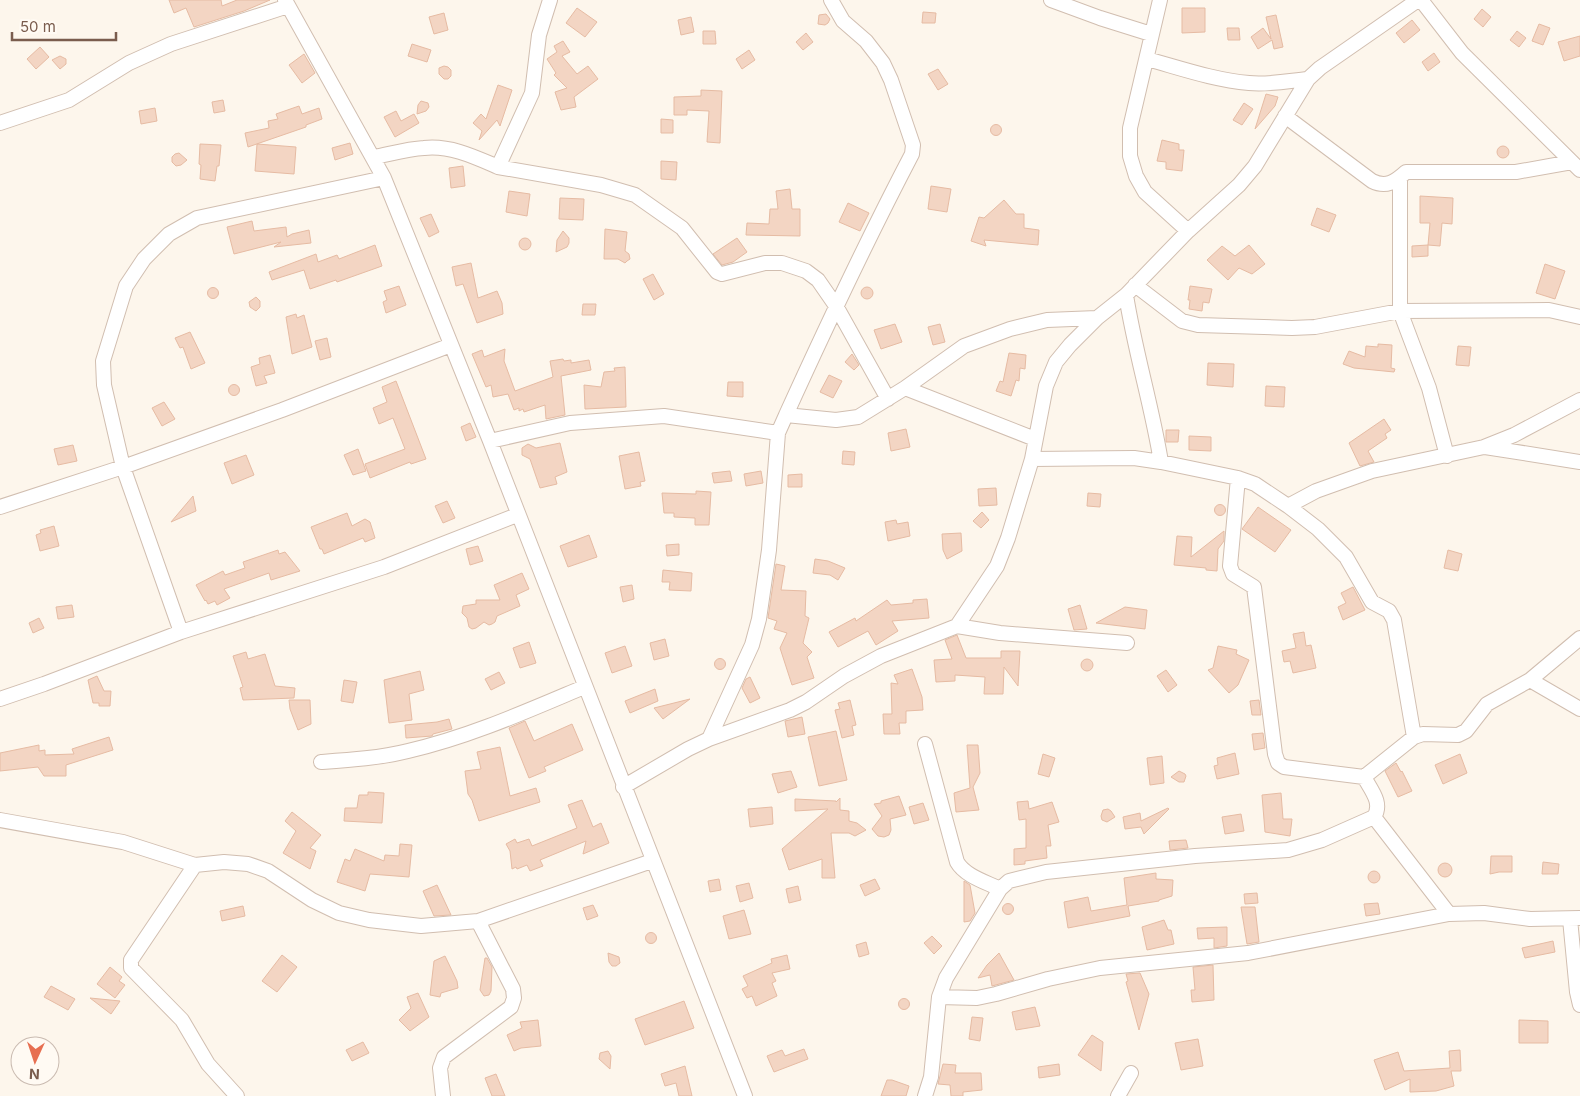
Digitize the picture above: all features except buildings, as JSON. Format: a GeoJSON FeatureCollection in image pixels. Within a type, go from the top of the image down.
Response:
{"type":"FeatureCollection","features":[{"type":"Feature","properties":{"kind":"street"},"geometry":{"type":"LineString","coordinates":[[498,167],[532,93],[539,36],[550,0]]}},
{"type":"Feature","properties":{"kind":"street"},"geometry":{"type":"LineString","coordinates":[[709,739],[752,646],[759,619],[769,550],[778,433],[879,216],[912,154],[913,145],[891,80],[883,63],[866,41],[843,21],[831,0]]}},
{"type":"Feature","properties":{"kind":"street"},"geometry":{"type":"LineString","coordinates":[[1051,0],[1151,34]]}},
{"type":"Feature","properties":{"kind":"street"},"geometry":{"type":"LineString","coordinates":[[1160,0],[1130,128],[1130,156],[1136,176],[1145,192],[1188,231]]}},
{"type":"Feature","properties":{"kind":"street"},"geometry":{"type":"LineString","coordinates":[[957,626],[997,566],[1008,538],[1032,458],[1046,386],[1056,362],[1097,318],[1130,290],[1188,231],[1239,185],[1255,166],[1308,79],[1320,68],[1419,0],[1462,53],[1576,166]]}},
{"type":"Feature","properties":{"kind":"street"},"geometry":{"type":"LineString","coordinates":[[0,123],[69,100],[129,63],[171,44],[286,3],[374,157],[384,178],[490,441],[584,687],[745,1096]]}},
{"type":"Feature","properties":{"kind":"street"},"geometry":{"type":"LineString","coordinates":[[1147,59],[1219,78],[1250,83],[1308,79]]}},
{"type":"Feature","properties":{"kind":"street"},"geometry":{"type":"LineString","coordinates":[[1285,116],[1372,181],[1379,184],[1385,185],[1400,178],[1406,172],[1516,172],[1576,166]]}},
{"type":"Feature","properties":{"kind":"street"},"geometry":{"type":"LineString","coordinates":[[374,157],[425,148],[445,148],[463,152],[498,167],[601,185],[635,195],[682,228],[717,272],[728,274],[765,263],[782,263],[806,272],[818,280],[836,306],[888,399]]}},
{"type":"Feature","properties":{"kind":"street"},"geometry":{"type":"LineString","coordinates":[[181,632],[123,467],[104,385],[103,361],[126,286],[144,259],[169,234],[197,218],[384,178]]}},
{"type":"Feature","properties":{"kind":"street"},"geometry":{"type":"LineString","coordinates":[[1400,178],[1400,311],[1430,388],[1447,456]]}},
{"type":"Feature","properties":{"kind":"street"},"geometry":{"type":"LineString","coordinates":[[1130,290],[1182,321],[1198,324],[1292,328],[1314,327],[1400,311],[1549,310],[1580,317]]}},
{"type":"Feature","properties":{"kind":"street"},"geometry":{"type":"LineString","coordinates":[[1130,290],[1133,337],[1152,410],[1161,462]]}},
{"type":"Feature","properties":{"kind":"street"},"geometry":{"type":"LineString","coordinates":[[786,415],[836,420],[858,417],[905,388],[964,346],[1010,329],[1048,320],[1097,318]]}},
{"type":"Feature","properties":{"kind":"street"},"geometry":{"type":"LineString","coordinates":[[0,508],[123,467],[282,410],[451,345]]}},
{"type":"Feature","properties":{"kind":"street"},"geometry":{"type":"LineString","coordinates":[[905,388],[1035,438]]}},
{"type":"Feature","properties":{"kind":"street"},"geometry":{"type":"LineString","coordinates":[[1288,506],[1316,491],[1372,471],[1484,447],[1522,431],[1580,400]]}},
{"type":"Feature","properties":{"kind":"street"},"geometry":{"type":"LineString","coordinates":[[490,441],[570,423],[664,416],[778,433]]}},
{"type":"Feature","properties":{"kind":"street"},"geometry":{"type":"LineString","coordinates":[[1484,447],[1580,462]]}},
{"type":"Feature","properties":{"kind":"street"},"geometry":{"type":"LineString","coordinates":[[1032,458],[1134,458],[1161,462],[1238,478],[1255,484],[1288,506],[1318,529],[1346,558],[1372,602],[1389,611],[1394,620],[1414,737]]}},
{"type":"Feature","properties":{"kind":"street"},"geometry":{"type":"LineString","coordinates":[[1238,478],[1230,566],[1233,574],[1254,586],[1275,754],[1278,763],[1284,767],[1364,776],[1414,737],[1423,734],[1458,735],[1466,731],[1488,704],[1530,680],[1580,638]]}},
{"type":"Feature","properties":{"kind":"street"},"geometry":{"type":"LineString","coordinates":[[0,699],[181,632],[384,567],[518,515]]}},
{"type":"Feature","properties":{"kind":"street"},"geometry":{"type":"LineString","coordinates":[[623,787],[688,749],[709,739],[790,710],[806,702],[844,676],[881,656],[957,626],[1000,633],[1127,643]]}},
{"type":"Feature","properties":{"kind":"street"},"geometry":{"type":"LineString","coordinates":[[1530,680],[1580,709]]}},
{"type":"Feature","properties":{"kind":"street"},"geometry":{"type":"LineString","coordinates":[[321,762],[362,759],[408,751],[451,740],[584,687]]}},
{"type":"Feature","properties":{"kind":"street"},"geometry":{"type":"LineString","coordinates":[[925,744],[960,868],[1000,889]]}},
{"type":"Feature","properties":{"kind":"street"},"geometry":{"type":"LineString","coordinates":[[925,1096],[931,1077],[939,998],[946,978],[1000,889],[1009,881],[1046,872],[1195,856],[1288,850],[1322,840],[1374,817],[1378,811],[1378,802],[1364,776]]}},
{"type":"Feature","properties":{"kind":"street"},"geometry":{"type":"LineString","coordinates":[[1374,817],[1449,914]]}},
{"type":"Feature","properties":{"kind":"street"},"geometry":{"type":"LineString","coordinates":[[0,820],[123,842],[195,865],[224,862],[248,864],[268,871],[312,900],[339,913],[369,920],[421,926],[478,921],[652,861]]}},
{"type":"Feature","properties":{"kind":"street"},"geometry":{"type":"LineString","coordinates":[[195,865],[130,964],[182,1020],[208,1064],[237,1096]]}},
{"type":"Feature","properties":{"kind":"street"},"geometry":{"type":"LineString","coordinates":[[939,998],[977,998],[1048,979],[1100,968],[1248,952],[1449,914],[1484,913],[1530,919],[1575,918],[1577,992],[1580,1005]]}},
{"type":"Feature","properties":{"kind":"street"},"geometry":{"type":"LineString","coordinates":[[443,1096],[440,1068],[444,1056],[511,1007],[514,998],[513,989],[478,921]]}},
{"type":"Feature","properties":{"kind":"street"},"geometry":{"type":"LineString","coordinates":[[1118,1096],[1131,1073]]}}]}
